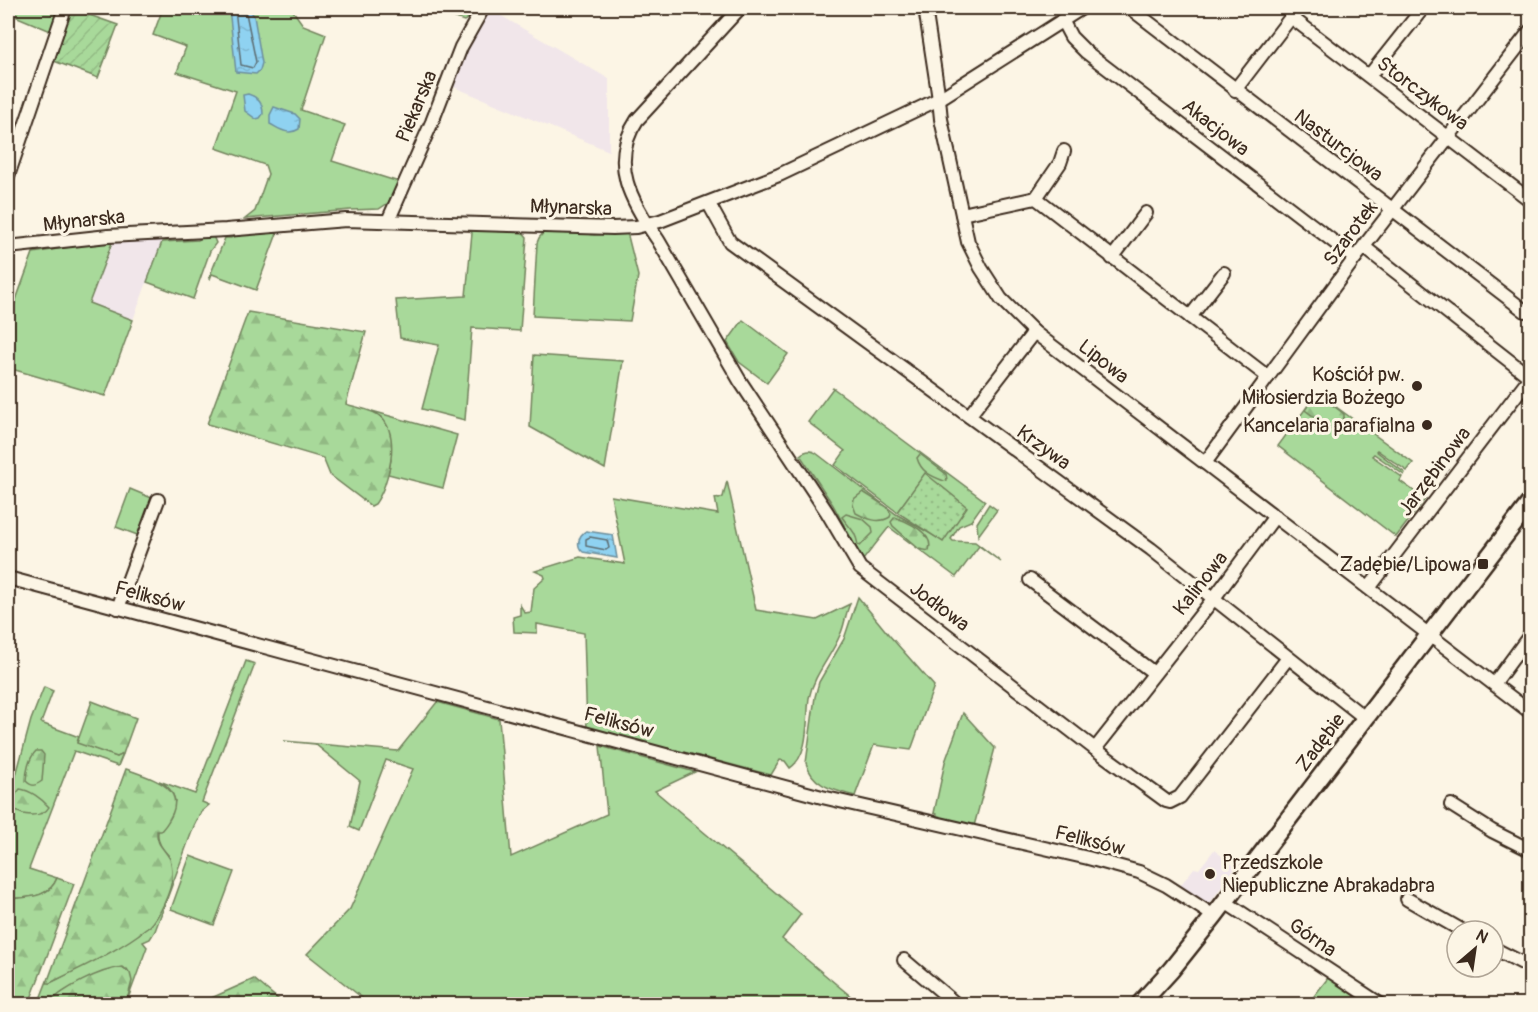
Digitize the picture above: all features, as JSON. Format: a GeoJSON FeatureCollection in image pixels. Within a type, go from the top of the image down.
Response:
{"type":"FeatureCollection","features":[{"type":"Feature","properties":{"kind":"street"},"geometry":{"type":"LineString","coordinates":[[8,176],[65,8]]}},
{"type":"Feature","properties":{"kind":"street","name":"Piekarska"},"geometry":{"type":"LineString","coordinates":[[388,221],[432,122],[461,47],[483,8]]}},
{"type":"Feature","properties":{"kind":"street","name":"Jodłowa"},"geometry":{"type":"LineString","coordinates":[[740,8],[637,120],[630,131],[623,153],[623,175],[648,225],[740,381],[827,512],[860,568],[1161,799],[1170,802],[1177,800],[1288,658]]}},
{"type":"Feature","properties":{"kind":"street","name":"Lipowa"},"geometry":{"type":"LineString","coordinates":[[925,8],[941,119],[968,242],[1001,299],[1034,332],[1530,711]]}},
{"type":"Feature","properties":{"kind":"street","name":"Młynarska"},"geometry":{"type":"LineString","coordinates":[[8,247],[108,236],[323,222],[388,221],[613,228],[648,225],[779,175],[939,99],[1082,8]]}},
{"type":"Feature","properties":{"kind":"street","name":"Nasturcjowa"},"geometry":{"type":"LineString","coordinates":[[1130,8],[1525,311]]}},
{"type":"Feature","properties":{"kind":"street"},"geometry":{"type":"LineString","coordinates":[[1369,76],[1423,8]]}},
{"type":"Feature","properties":{"kind":"street"},"geometry":{"type":"LineString","coordinates":[[1235,90],[1295,12]]}},
{"type":"Feature","properties":{"kind":"street","name":"Storczykowa"},"geometry":{"type":"LineString","coordinates":[[1295,12],[1369,76],[1529,197]]}},
{"type":"Feature","properties":{"kind":"street","name":"Akacjowa"},"geometry":{"type":"LineString","coordinates":[[1062,20],[1071,37],[1086,52],[1355,258]]}},
{"type":"Feature","properties":{"kind":"street","name":"Szarotek"},"geometry":{"type":"LineString","coordinates":[[1205,463],[1355,258],[1530,31]]}},
{"type":"Feature","properties":{"kind":"street"},"geometry":{"type":"LineString","coordinates":[[962,214],[1036,198],[1060,163],[1064,151]]}},
{"type":"Feature","properties":{"kind":"street"},"geometry":{"type":"LineString","coordinates":[[1036,198],[1268,377]]}},
{"type":"Feature","properties":{"kind":"street","name":"Krzywa"},"geometry":{"type":"LineString","coordinates":[[708,204],[730,242],[1151,549],[1365,718]]}},
{"type":"Feature","properties":{"kind":"street"},"geometry":{"type":"LineString","coordinates":[[1112,258],[1146,213]]}},
{"type":"Feature","properties":{"kind":"street"},"geometry":{"type":"LineString","coordinates":[[1364,247],[1530,377]]}},
{"type":"Feature","properties":{"kind":"street"},"geometry":{"type":"LineString","coordinates":[[1190,317],[1224,273]]}},
{"type":"Feature","properties":{"kind":"street"},"geometry":{"type":"LineString","coordinates":[[969,416],[1034,332]]}},
{"type":"Feature","properties":{"kind":"street","name":"Jarzębinowa"},"geometry":{"type":"LineString","coordinates":[[1370,588],[1530,377]]}},
{"type":"Feature","properties":{"kind":"street"},"geometry":{"type":"LineString","coordinates":[[118,608],[158,500]]}},
{"type":"Feature","properties":{"kind":"street","name":"Zadębie"},"geometry":{"type":"LineString","coordinates":[[1140,1005],[1225,902],[1530,503]]}},
{"type":"Feature","properties":{"kind":"street","name":"Kalinowa"},"geometry":{"type":"LineString","coordinates":[[1095,749],[1215,598],[1275,516]]}},
{"type":"Feature","properties":{"kind":"street","name":"Feliksów"},"geometry":{"type":"LineString","coordinates":[[8,578],[822,797],[1088,858],[1138,872],[1166,885],[1214,916]]}},
{"type":"Feature","properties":{"kind":"street"},"geometry":{"type":"LineString","coordinates":[[1030,580],[1154,673]]}},
{"type":"Feature","properties":{"kind":"street"},"geometry":{"type":"LineString","coordinates":[[1494,684],[1530,635]]}},
{"type":"Feature","properties":{"kind":"street"},"geometry":{"type":"LineString","coordinates":[[1451,805],[1492,831],[1530,850]]}},
{"type":"Feature","properties":{"kind":"street"},"geometry":{"type":"LineString","coordinates":[[1407,899],[1445,921]]}},
{"type":"Feature","properties":{"kind":"street","name":"Górna"},"geometry":{"type":"LineString","coordinates":[[1225,902],[1380,1005]]}},
{"type":"Feature","properties":{"kind":"street"},"geometry":{"type":"LineString","coordinates":[[1505,954],[1530,966]]}},
{"type":"Feature","properties":{"kind":"street"},"geometry":{"type":"LineString","coordinates":[[904,960],[956,1005]]}},
{"type":"Feature","properties":{"kind":"shaded area"},"geometry":{"type":"Polygon","coordinates":[[[488,8],[609,79],[609,151],[449,85],[469,37],[488,8]]]}},
{"type":"Feature","properties":{"kind":"shaded area"},"geometry":{"type":"Polygon","coordinates":[[[164,236],[133,320],[89,303],[114,237],[164,236]]]}},
{"type":"Feature","properties":{"kind":"shaded area","name":"Przedszkole Niepubliczne Abrakadabra"},"geometry":{"type":"Polygon","coordinates":[[[1214,850],[1236,867],[1208,905],[1179,887],[1194,868],[1199,869],[1214,850]]]}},
{"type":"Feature","properties":{"kind":"green space"},"geometry":{"type":"Polygon","coordinates":[[[8,8],[62,8],[53,32],[8,13],[8,8]]]}},
{"type":"Feature","properties":{"kind":"green space"},"geometry":{"type":"Polygon","coordinates":[[[163,8],[291,8],[303,25],[326,34],[301,110],[345,125],[332,161],[399,182],[388,203],[379,209],[245,219],[255,211],[268,174],[265,165],[216,148],[236,91],[177,72],[186,47],[153,35],[163,8]]]}},
{"type":"Feature","properties":{"kind":"green space"},"geometry":{"type":"Polygon","coordinates":[[[428,8],[478,8],[464,21],[428,8]]]}},
{"type":"Feature","properties":{"kind":"green space"},"geometry":{"type":"Polygon","coordinates":[[[78,11],[118,25],[98,78],[54,61],[68,16],[78,11]]]}},
{"type":"Feature","properties":{"kind":"green space"},"geometry":{"type":"Polygon","coordinates":[[[467,227],[520,229],[527,237],[520,331],[472,328],[465,420],[422,409],[439,345],[400,338],[396,300],[466,296],[472,233],[467,227]]]}},
{"type":"Feature","properties":{"kind":"green space"},"geometry":{"type":"Polygon","coordinates":[[[279,228],[256,290],[212,274],[209,278],[225,238],[231,238],[236,234],[279,228]]]}},
{"type":"Feature","properties":{"kind":"green space"},"geometry":{"type":"Polygon","coordinates":[[[545,231],[570,231],[594,235],[627,232],[638,276],[630,321],[533,316],[537,243],[545,231]]]}},
{"type":"Feature","properties":{"kind":"green space"},"geometry":{"type":"Polygon","coordinates":[[[213,236],[216,243],[210,251],[193,299],[147,282],[162,242],[198,240],[213,236]]]}},
{"type":"Feature","properties":{"kind":"green space"},"geometry":{"type":"Polygon","coordinates":[[[113,240],[89,303],[133,320],[105,396],[8,368],[8,322],[33,253],[113,240]]]}},
{"type":"Feature","properties":{"kind":"green space"},"geometry":{"type":"Polygon","coordinates":[[[248,312],[366,332],[346,404],[377,414],[387,425],[392,448],[391,460],[385,485],[375,504],[371,506],[330,475],[323,458],[207,424],[248,312]]]}},
{"type":"Feature","properties":{"kind":"green space"},"geometry":{"type":"Polygon","coordinates":[[[743,320],[788,354],[767,383],[739,362],[727,342],[743,320]]]}},
{"type":"Feature","properties":{"kind":"green space"},"geometry":{"type":"Polygon","coordinates":[[[534,355],[623,361],[605,469],[530,427],[534,355]]]}},
{"type":"Feature","properties":{"kind":"green space"},"geometry":{"type":"Polygon","coordinates":[[[833,388],[985,501],[971,521],[959,526],[951,539],[975,542],[1001,562],[979,546],[956,577],[889,527],[863,560],[833,505],[800,455],[804,452],[816,453],[896,514],[943,541],[925,474],[897,512],[835,465],[845,451],[808,422],[833,388]]]}},
{"type":"Feature","properties":{"kind":"green space"},"geometry":{"type":"Polygon","coordinates":[[[1317,393],[1413,463],[1407,471],[1376,451],[1405,473],[1404,475],[1374,454],[1372,456],[1402,477],[1400,481],[1425,499],[1396,537],[1278,446],[1317,393]]]}},
{"type":"Feature","properties":{"kind":"green space"},"geometry":{"type":"Polygon","coordinates":[[[1317,393],[1344,414],[1337,429],[1330,429],[1305,410],[1317,393]]]}},
{"type":"Feature","properties":{"kind":"green space"},"geometry":{"type":"Polygon","coordinates":[[[372,411],[457,435],[443,488],[388,474],[391,460],[382,417],[372,411]]]}},
{"type":"Feature","properties":{"kind":"green space"},"geometry":{"type":"Polygon","coordinates":[[[920,454],[946,474],[947,480],[944,481],[927,473],[917,458],[920,454]]]}},
{"type":"Feature","properties":{"kind":"green space"},"geometry":{"type":"Polygon","coordinates":[[[925,473],[967,507],[943,542],[897,512],[925,473]]]}},
{"type":"Feature","properties":{"kind":"green space"},"geometry":{"type":"Polygon","coordinates":[[[727,481],[756,610],[817,620],[850,604],[840,635],[811,689],[806,736],[801,755],[790,768],[785,761],[780,760],[771,775],[587,730],[584,633],[537,624],[537,633],[514,632],[513,617],[520,615],[520,605],[525,613],[531,612],[534,588],[545,578],[544,575],[535,571],[580,557],[625,564],[611,496],[718,514],[715,498],[723,497],[727,481]]]}},
{"type":"Feature","properties":{"kind":"green space"},"geometry":{"type":"Polygon","coordinates":[[[130,489],[154,499],[140,536],[116,527],[130,489]]]}},
{"type":"Feature","properties":{"kind":"green space"},"geometry":{"type":"Polygon","coordinates":[[[863,492],[887,507],[891,514],[890,517],[877,520],[856,513],[853,505],[854,499],[863,492]]]}},
{"type":"Feature","properties":{"kind":"green space"},"geometry":{"type":"Polygon","coordinates":[[[989,504],[997,510],[978,536],[977,523],[989,504]]]}},
{"type":"Feature","properties":{"kind":"green space"},"geometry":{"type":"Polygon","coordinates":[[[846,514],[863,519],[872,527],[873,533],[860,546],[854,532],[842,517],[846,514]]]}},
{"type":"Feature","properties":{"kind":"green space"},"geometry":{"type":"Polygon","coordinates":[[[895,517],[913,525],[924,534],[930,545],[929,551],[919,549],[893,526],[891,522],[895,517]]]}},
{"type":"Feature","properties":{"kind":"green space"},"geometry":{"type":"Polygon","coordinates":[[[858,597],[934,686],[911,750],[874,745],[855,796],[832,789],[819,782],[809,771],[806,763],[819,682],[844,639],[858,597]]]}},
{"type":"Feature","properties":{"kind":"green space"},"geometry":{"type":"Polygon","coordinates":[[[246,661],[255,664],[202,802],[209,805],[201,812],[194,826],[155,931],[150,939],[143,942],[147,947],[129,996],[130,975],[127,969],[119,969],[90,977],[51,1001],[38,1004],[47,981],[50,983],[112,951],[151,925],[169,856],[159,842],[159,828],[175,801],[170,789],[159,781],[195,794],[246,661]]]}},
{"type":"Feature","properties":{"kind":"green space"},"geometry":{"type":"Polygon","coordinates":[[[44,687],[53,691],[41,723],[79,737],[77,742],[117,757],[123,754],[118,766],[74,751],[29,869],[57,878],[48,890],[36,896],[8,899],[8,784],[15,779],[31,720],[44,687]]]}},
{"type":"Feature","properties":{"kind":"green space"},"geometry":{"type":"Polygon","coordinates":[[[92,701],[136,718],[123,754],[117,757],[77,743],[92,701]]]}},
{"type":"Feature","properties":{"kind":"green space"},"geometry":{"type":"Polygon","coordinates":[[[437,702],[499,719],[511,857],[607,814],[600,746],[695,772],[655,791],[801,914],[782,939],[860,1004],[370,1004],[307,954],[350,909],[413,769],[386,760],[359,831],[350,827],[360,781],[315,744],[284,741],[398,751],[437,702]]]}},
{"type":"Feature","properties":{"kind":"green space"},"geometry":{"type":"Polygon","coordinates":[[[963,713],[995,748],[974,826],[936,818],[937,814],[934,813],[945,762],[963,713]]]}},
{"type":"Feature","properties":{"kind":"green space"},"geometry":{"type":"Polygon","coordinates":[[[36,751],[41,751],[44,755],[42,781],[34,785],[26,781],[26,777],[30,761],[36,751]]]}},
{"type":"Feature","properties":{"kind":"green space"},"geometry":{"type":"Polygon","coordinates":[[[126,769],[161,783],[174,797],[175,806],[171,817],[161,831],[157,831],[159,843],[171,863],[171,882],[167,896],[154,922],[138,935],[101,958],[47,983],[126,769]]]}},
{"type":"Feature","properties":{"kind":"green space"},"geometry":{"type":"Polygon","coordinates":[[[20,789],[36,795],[49,807],[37,815],[26,815],[17,811],[13,808],[13,802],[20,789]]]}},
{"type":"Feature","properties":{"kind":"green space"},"geometry":{"type":"Polygon","coordinates":[[[190,856],[234,872],[214,925],[171,909],[190,856]]]}},
{"type":"Feature","properties":{"kind":"green space"},"geometry":{"type":"Polygon","coordinates":[[[57,878],[74,884],[29,1004],[8,1000],[8,899],[43,893],[53,885],[57,878]]]}},
{"type":"Feature","properties":{"kind":"green space"},"geometry":{"type":"Polygon","coordinates":[[[122,967],[130,973],[132,981],[126,1004],[48,1004],[82,981],[122,967]]]}},
{"type":"Feature","properties":{"kind":"green space"},"geometry":{"type":"Polygon","coordinates":[[[1328,978],[1368,1004],[1308,1004],[1328,978]]]}},
{"type":"Feature","properties":{"kind":"green space"},"geometry":{"type":"Polygon","coordinates":[[[254,979],[284,1004],[198,1004],[254,979]]]}},
{"type":"Feature","properties":{"kind":"water"},"geometry":{"type":"Polygon","coordinates":[[[229,8],[249,8],[254,16],[262,63],[256,74],[236,72],[229,8]]]}},
{"type":"Feature","properties":{"kind":"water"},"geometry":{"type":"Polygon","coordinates":[[[248,94],[255,97],[261,104],[263,114],[260,118],[256,119],[245,111],[243,95],[248,94]]]}},
{"type":"Feature","properties":{"kind":"water"},"geometry":{"type":"Polygon","coordinates":[[[274,107],[295,114],[300,119],[299,129],[288,132],[270,124],[270,115],[274,107]]]}},
{"type":"Feature","properties":{"kind":"water"},"geometry":{"type":"Polygon","coordinates":[[[586,531],[613,535],[617,558],[583,552],[579,547],[579,541],[581,535],[586,531]]]}},
{"type":"Feature","properties":{"kind":"place","name":"Kościół pw. Miłosierdzia Bożego"},"geometry":{"type":"Point","coordinates":[1417,386]}},
{"type":"Feature","properties":{"kind":"place","name":"Kancelaria parafialna"},"geometry":{"type":"Point","coordinates":[1427,425]}},
{"type":"Feature","properties":{"kind":"place","name":"Zadębie/Lipowa"},"geometry":{"type":"Point","coordinates":[1483,564]}},
{"type":"Feature","properties":{"kind":"place","name":"Przedszkole Niepubliczne Abrakadabra"},"geometry":{"type":"Point","coordinates":[1210,874]}}]}
